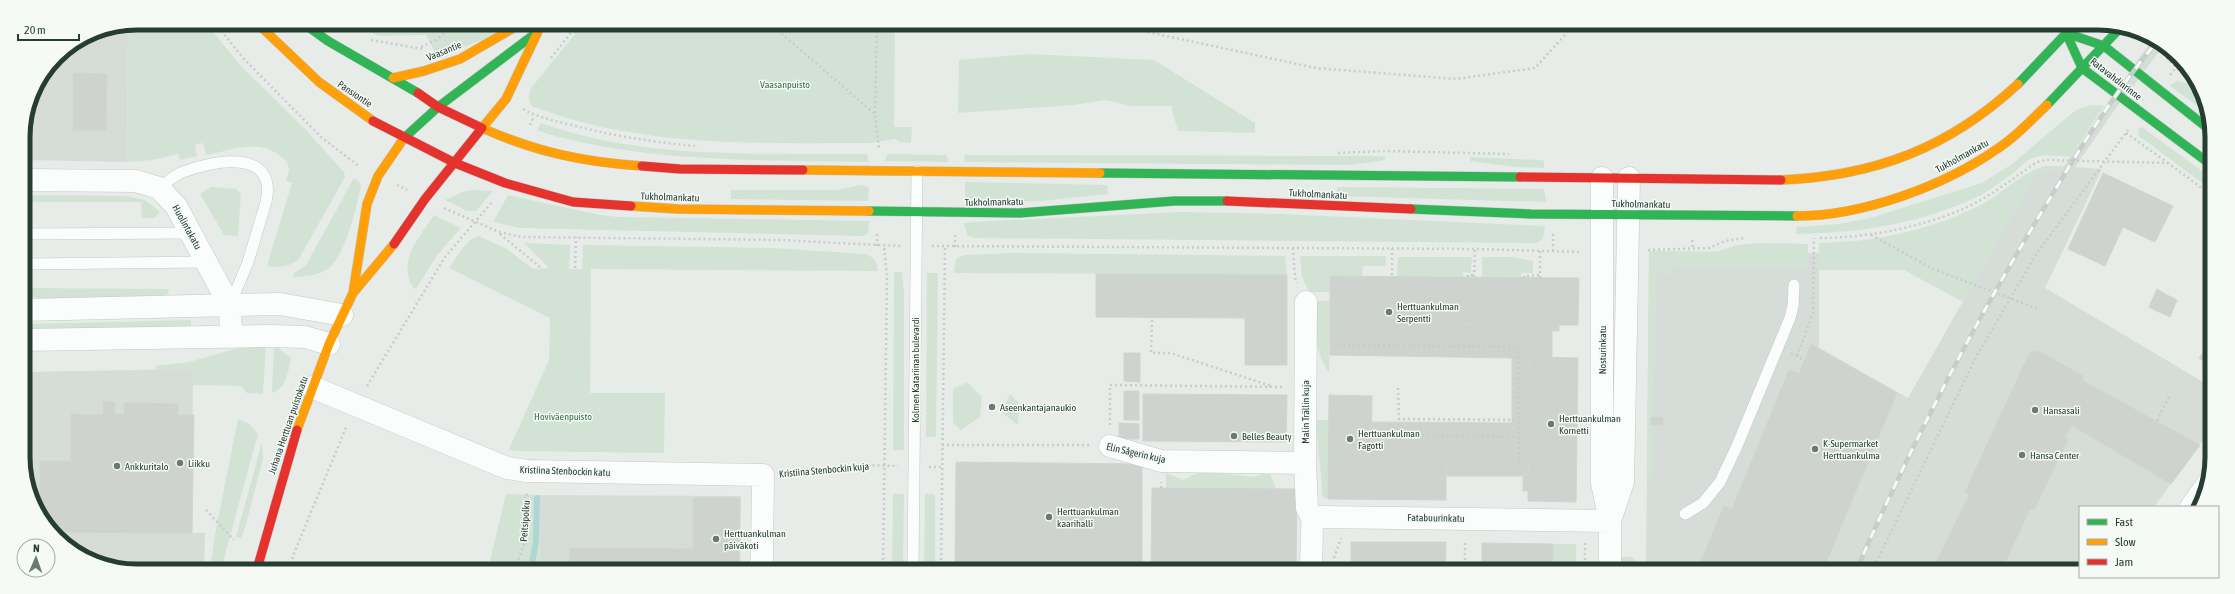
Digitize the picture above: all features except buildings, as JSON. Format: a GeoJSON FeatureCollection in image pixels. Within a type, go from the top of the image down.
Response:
{"type":"FeatureCollection","features":[{"type":"Feature","properties":{"kind":"main road","name":"Pansiontie"},"geometry":{"type":"LineString","coordinates":[[265,30],[328,89],[404,138],[455,163]]}},
{"type":"Feature","properties":{"kind":"main road"},"geometry":{"type":"LineString","coordinates":[[313,30],[328,41],[392,78],[438,107],[482,128],[506,99],[538,30]]}},
{"type":"Feature","properties":{"kind":"main road","name":"Vaasantie"},"geometry":{"type":"LineString","coordinates":[[392,78],[424,71],[460,59],[510,30]]}},
{"type":"Feature","properties":{"kind":"main road","name":"Tukholmankatu"},"geometry":{"type":"LineString","coordinates":[[482,128],[522,145],[561,156],[623,164],[680,169],[1806,179],[1848,174],[1873,168],[1926,147],[1982,114],[2018,84],[2069,30]]}},
{"type":"Feature","properties":{"kind":"main road","name":"Tukholmankatu"},"geometry":{"type":"LineString","coordinates":[[455,163],[505,183],[573,202],[678,209],[1020,213],[1174,201],[1602,215],[1813,216],[1850,210],[1892,200],[1943,180],[2001,146],[2056,97],[2117,32]]}},
{"type":"Feature","properties":{"kind":"main road"},"geometry":{"type":"LineString","coordinates":[[438,107],[536,33]]}},
{"type":"Feature","properties":{"kind":"main road","name":"Ratavahdinrinne"},"geometry":{"type":"LineString","coordinates":[[2066,33],[2104,46],[2166,97],[2204,126]]}},
{"type":"Feature","properties":{"kind":"main road","name":"Ratavahdinrinne"},"geometry":{"type":"LineString","coordinates":[[2066,33],[2082,68],[2205,160]]}},
{"type":"Feature","properties":{"kind":"main road","name":"Juhana Herttuan puistokatu"},"geometry":{"type":"LineString","coordinates":[[258,564],[281,482],[312,388],[329,344],[352,293],[367,204],[378,176],[404,138],[438,107]]}},
{"type":"Feature","properties":{"kind":"main road","name":"Juhana Herttuan puistokatu"},"geometry":{"type":"LineString","coordinates":[[352,293],[400,237],[425,199],[482,128]]}},
{"type":"Feature","properties":{"kind":"street","name":"Nosturinkatu"},"geometry":{"type":"LineString","coordinates":[[1602,178],[1602,483],[1610,521],[1610,564]]}},
{"type":"Feature","properties":{"kind":"street","name":"Nosturinkatu"},"geometry":{"type":"LineString","coordinates":[[1610,521],[1623,482],[1629,178]]}},
{"type":"Feature","properties":{"kind":"street"},"geometry":{"type":"LineString","coordinates":[[30,180],[136,182],[159,188]]}},
{"type":"Feature","properties":{"kind":"street","name":"Huolintakatu"},"geometry":{"type":"LineString","coordinates":[[159,188],[176,206],[230,306],[231,337]]}},
{"type":"Feature","properties":{"kind":"street","name":"Malin Trällin kuja"},"geometry":{"type":"LineString","coordinates":[[1306,302],[1305,463],[1308,508],[1313,520]]}},
{"type":"Feature","properties":{"kind":"street"},"geometry":{"type":"LineString","coordinates":[[30,310],[280,304],[342,315]]}},
{"type":"Feature","properties":{"kind":"street"},"geometry":{"type":"LineString","coordinates":[[30,340],[305,337],[329,344]]}},
{"type":"Feature","properties":{"kind":"street","name":"Kristiina Stenbockin katu"},"geometry":{"type":"LineString","coordinates":[[312,388],[507,468],[527,471],[763,475]]}},
{"type":"Feature","properties":{"kind":"street","name":"Elin Sågerin kuja"},"geometry":{"type":"LineString","coordinates":[[1110,446],[1161,461],[1305,463]]}},
{"type":"Feature","properties":{"kind":"street"},"geometry":{"type":"LineString","coordinates":[[761,564],[763,475]]}},
{"type":"Feature","properties":{"kind":"street","name":"Fatabuurinkatu"},"geometry":{"type":"LineString","coordinates":[[1313,520],[1321,517],[1340,516],[1610,521]]}},
{"type":"Feature","properties":{"kind":"street"},"geometry":{"type":"LineString","coordinates":[[1311,564],[1313,520]]}},
{"type":"Feature","properties":{"kind":"lane"},"geometry":{"type":"LineString","coordinates":[[159,188],[181,172],[215,162],[242,162],[252,165],[266,178],[268,193],[266,202],[248,262],[230,306]]}},
{"type":"Feature","properties":{"kind":"lane","name":"Kolmen Katariinan bulevardi"},"geometry":{"type":"LineString","coordinates":[[914,564],[917,171]]}},
{"type":"Feature","properties":{"kind":"lane"},"geometry":{"type":"LineString","coordinates":[[30,234],[190,233]]}},
{"type":"Feature","properties":{"kind":"lane"},"geometry":{"type":"LineString","coordinates":[[30,264],[207,262]]}},
{"type":"Feature","properties":{"kind":"lane"},"geometry":{"type":"LineString","coordinates":[[1685,514],[1704,503],[1713,492],[1737,446],[1790,318],[1793,306],[1794,285]]}},
{"type":"Feature","properties":{"kind":"path"},"geometry":{"type":"LineString","coordinates":[[221,30],[243,58],[322,137],[356,165]]}},
{"type":"Feature","properties":{"kind":"path"},"geometry":{"type":"LineString","coordinates":[[364,38],[394,45],[420,47],[438,39],[446,30]]}},
{"type":"Feature","properties":{"kind":"path"},"geometry":{"type":"LineString","coordinates":[[570,34],[575,30]]}},
{"type":"Feature","properties":{"kind":"path"},"geometry":{"type":"LineString","coordinates":[[777,30],[875,114]]}},
{"type":"Feature","properties":{"kind":"path"},"geometry":{"type":"LineString","coordinates":[[877,30],[875,114],[879,149]]}},
{"type":"Feature","properties":{"kind":"path"},"geometry":{"type":"LineString","coordinates":[[1138,30],[1316,68],[1456,79],[1535,68],[1569,30]]}},
{"type":"Feature","properties":{"kind":"path"},"geometry":{"type":"LineString","coordinates":[[2157,47],[2187,78]]}},
{"type":"Feature","properties":{"kind":"path"},"geometry":{"type":"LineString","coordinates":[[534,116],[622,137],[696,146]]}},
{"type":"Feature","properties":{"kind":"path"},"geometry":{"type":"LineString","coordinates":[[1875,564],[1976,357],[2037,253],[2106,162],[2126,133],[2205,190]]}},
{"type":"Feature","properties":{"kind":"path"},"geometry":{"type":"LineString","coordinates":[[871,149],[887,149]]}},
{"type":"Feature","properties":{"kind":"path"},"geometry":{"type":"LineString","coordinates":[[1332,153],[1385,151],[1516,154]]}},
{"type":"Feature","properties":{"kind":"path"},"geometry":{"type":"LineString","coordinates":[[2106,162],[2168,163]]}},
{"type":"Feature","properties":{"kind":"path"},"geometry":{"type":"LineString","coordinates":[[476,223],[495,199]]}},
{"type":"Feature","properties":{"kind":"path"},"geometry":{"type":"LineString","coordinates":[[440,207],[499,232],[522,237],[779,240],[884,246],[887,277],[883,564]]}},
{"type":"Feature","properties":{"kind":"path"},"geometry":{"type":"LineString","coordinates":[[499,232],[540,267]]}},
{"type":"Feature","properties":{"kind":"path"},"geometry":{"type":"LineString","coordinates":[[1871,235],[1932,269],[2038,309]]}},
{"type":"Feature","properties":{"kind":"path"},"geometry":{"type":"LineString","coordinates":[[575,268],[576,237]]}},
{"type":"Feature","properties":{"kind":"path"},"geometry":{"type":"LineString","coordinates":[[1692,240],[1693,248]]}},
{"type":"Feature","properties":{"kind":"path"},"geometry":{"type":"LineString","coordinates":[[941,564],[945,246],[1392,248],[1581,252]]}},
{"type":"Feature","properties":{"kind":"path"},"geometry":{"type":"LineString","coordinates":[[1293,248],[1295,278],[1306,302]]}},
{"type":"Feature","properties":{"kind":"path"},"geometry":{"type":"LineString","coordinates":[[1392,248],[1392,276]]}},
{"type":"Feature","properties":{"kind":"path"},"geometry":{"type":"LineString","coordinates":[[1468,277],[1468,275],[1475,276],[1475,249]]}},
{"type":"Feature","properties":{"kind":"path"},"geometry":{"type":"LineString","coordinates":[[1524,278],[1524,276],[1540,277],[1540,251]]}},
{"type":"Feature","properties":{"kind":"path"},"geometry":{"type":"LineString","coordinates":[[1152,320],[1151,353],[1171,353],[1273,387]]}},
{"type":"Feature","properties":{"kind":"path"},"geometry":{"type":"LineString","coordinates":[[1338,345],[1518,347],[1518,467],[1529,467]]}},
{"type":"Feature","properties":{"kind":"path"},"geometry":{"type":"LineString","coordinates":[[1110,446],[1110,385],[1306,388]]}},
{"type":"Feature","properties":{"kind":"path"},"geometry":{"type":"LineString","coordinates":[[1398,388],[1399,419],[1519,420]]}},
{"type":"Feature","properties":{"kind":"path"},"geometry":{"type":"LineString","coordinates":[[2157,421],[2169,396]]}},
{"type":"Feature","properties":{"kind":"path"},"geometry":{"type":"LineString","coordinates":[[1383,435],[1518,437]]}},
{"type":"Feature","properties":{"kind":"path","name":"Elin Sågerin kuja"},"geometry":{"type":"LineString","coordinates":[[942,445],[1110,446]]}},
{"type":"Feature","properties":{"kind":"path","name":"Kristiina Stenbockin kuja"},"geometry":{"type":"LineString","coordinates":[[763,475],[858,465],[884,466]]}},
{"type":"Feature","properties":{"kind":"path","name":"Peitsipolku"},"geometry":{"type":"LineString","coordinates":[[517,564],[524,544],[527,494]]}},
{"type":"Feature","properties":{"kind":"path"},"geometry":{"type":"LineString","coordinates":[[206,510],[234,540]]}},
{"type":"Feature","properties":{"kind":"path"},"geometry":{"type":"LineString","coordinates":[[1465,537],[1465,564]]}},
{"type":"Feature","properties":{"kind":"path"},"geometry":{"type":"LineString","coordinates":[[1585,538],[1585,564]]}},
{"type":"Feature","properties":{"kind":"shaded area"},"geometry":{"type":"Polygon","coordinates":[[[128,31],[127,162],[30,160],[30,130],[38,96],[44,83],[61,61],[83,44],[96,38],[116,32],[128,31]]]}},
{"type":"Feature","properties":{"kind":"shaded area"},"geometry":{"type":"Polygon","coordinates":[[[2150,43],[2160,50],[2116,108],[2075,167],[2102,169],[2045,288],[2205,383],[2205,437],[2155,506],[2079,506],[2079,564],[1646,564],[1649,251],[1819,253],[1819,348],[1908,398],[2037,171],[2062,169],[2150,43]]]}},
{"type":"Feature","properties":{"kind":"shaded area"},"geometry":{"type":"Polygon","coordinates":[[[193,369],[192,533],[205,533],[204,564],[123,563],[102,558],[83,550],[61,533],[44,511],[32,478],[30,457],[30,372],[193,369]]]}},
{"type":"Feature","properties":{"kind":"shaded area"},"geometry":{"type":"Polygon","coordinates":[[[540,495],[741,496],[740,564],[539,564],[540,495]]]}},
{"type":"Feature","properties":{"kind":"green space"},"geometry":{"type":"Polygon","coordinates":[[[212,30],[239,64],[305,129],[344,172],[345,177],[299,259],[292,264],[277,267],[268,266],[268,262],[292,183],[286,181],[289,170],[287,162],[278,154],[268,149],[249,146],[206,155],[203,143],[195,145],[197,156],[180,160],[178,154],[153,160],[127,162],[128,31],[212,30]]]}},
{"type":"Feature","properties":{"kind":"green space"},"geometry":{"type":"Polygon","coordinates":[[[365,30],[497,30],[485,39],[440,55],[436,54],[426,35],[378,36],[365,30]]]}},
{"type":"Feature","properties":{"kind":"green space","name":"Vaasanpuisto"},"geometry":{"type":"Polygon","coordinates":[[[571,30],[895,30],[894,127],[912,127],[911,143],[900,142],[895,139],[870,143],[742,142],[656,136],[614,130],[573,120],[532,106],[529,100],[531,88],[575,34],[571,30]]]}},
{"type":"Feature","properties":{"kind":"green space"},"geometry":{"type":"Polygon","coordinates":[[[1030,54],[1154,60],[1255,123],[1255,133],[1178,131],[1171,106],[1131,106],[1106,100],[1073,105],[958,113],[959,60],[1030,54]]]}},
{"type":"Feature","properties":{"kind":"green space"},"geometry":{"type":"Polygon","coordinates":[[[2177,81],[2188,85],[2194,90],[2201,108],[2170,86],[2177,81]]]}},
{"type":"Feature","properties":{"kind":"green space"},"geometry":{"type":"Polygon","coordinates":[[[2092,105],[2104,106],[2070,157],[2049,155],[2032,158],[2001,182],[1974,199],[1905,222],[1840,232],[1796,234],[1797,227],[1839,224],[1870,218],[1982,183],[2012,164],[2078,109],[2092,105]]]}},
{"type":"Feature","properties":{"kind":"green space"},"geometry":{"type":"Polygon","coordinates":[[[541,123],[580,135],[661,149],[744,154],[867,154],[869,162],[740,160],[643,153],[555,136],[537,130],[541,123]]]}},
{"type":"Feature","properties":{"kind":"green space"},"geometry":{"type":"Polygon","coordinates":[[[2142,127],[2205,173],[2205,185],[2139,136],[2138,129],[2142,127]]]}},
{"type":"Feature","properties":{"kind":"green space"},"geometry":{"type":"Polygon","coordinates":[[[887,154],[946,155],[949,162],[885,161],[887,154]]]}},
{"type":"Feature","properties":{"kind":"green space"},"geometry":{"type":"Polygon","coordinates":[[[965,155],[1385,156],[1385,160],[1351,165],[964,162],[965,155]]]}},
{"type":"Feature","properties":{"kind":"green space"},"geometry":{"type":"Polygon","coordinates":[[[1470,157],[1540,160],[1544,161],[1544,168],[1516,167],[1470,161],[1470,157]]]}},
{"type":"Feature","properties":{"kind":"green space"},"geometry":{"type":"Polygon","coordinates":[[[2044,166],[2064,166],[2062,169],[2037,171],[1963,302],[1904,270],[1819,270],[1819,243],[1882,237],[1923,228],[1944,221],[1982,204],[2028,173],[2044,166]]]}},
{"type":"Feature","properties":{"kind":"green space"},"geometry":{"type":"Polygon","coordinates":[[[354,178],[361,184],[357,204],[350,229],[335,262],[321,273],[293,277],[294,273],[306,265],[354,178]]]}},
{"type":"Feature","properties":{"kind":"green space"},"geometry":{"type":"Polygon","coordinates":[[[965,182],[1107,185],[1108,194],[1041,201],[965,202],[965,182]]]}},
{"type":"Feature","properties":{"kind":"green space"},"geometry":{"type":"Polygon","coordinates":[[[862,185],[869,187],[868,201],[731,199],[731,190],[836,190],[862,185]]]}},
{"type":"Feature","properties":{"kind":"green space"},"geometry":{"type":"Polygon","coordinates":[[[211,187],[236,189],[241,194],[238,236],[224,235],[200,194],[211,187]]]}},
{"type":"Feature","properties":{"kind":"green space"},"geometry":{"type":"Polygon","coordinates":[[[1337,187],[1544,189],[1546,202],[1337,196],[1337,187]]]}},
{"type":"Feature","properties":{"kind":"green space"},"geometry":{"type":"Polygon","coordinates":[[[472,190],[493,191],[476,211],[467,211],[445,200],[462,192],[472,190]]]}},
{"type":"Feature","properties":{"kind":"green space"},"geometry":{"type":"Polygon","coordinates":[[[30,195],[128,196],[145,200],[160,212],[154,218],[142,218],[141,202],[30,202],[30,195]]]}},
{"type":"Feature","properties":{"kind":"green space"},"geometry":{"type":"Polygon","coordinates":[[[508,195],[600,215],[619,217],[869,221],[868,233],[863,236],[520,228],[493,222],[508,195]]]}},
{"type":"Feature","properties":{"kind":"green space"},"geometry":{"type":"Polygon","coordinates":[[[1180,212],[1281,214],[1545,226],[1543,239],[1536,243],[975,238],[967,235],[964,223],[1180,212]]]}},
{"type":"Feature","properties":{"kind":"green space"},"geometry":{"type":"Polygon","coordinates":[[[434,215],[461,228],[438,254],[417,287],[414,289],[409,279],[407,269],[408,260],[416,241],[434,215]]]}},
{"type":"Feature","properties":{"kind":"green space","name":"Hoviväenpuisto"},"geometry":{"type":"Polygon","coordinates":[[[479,236],[507,249],[533,269],[549,268],[524,243],[570,245],[569,269],[582,269],[583,245],[772,248],[866,254],[872,257],[875,261],[878,271],[591,269],[590,393],[665,393],[664,453],[515,451],[509,449],[549,360],[550,318],[449,268],[465,245],[479,236]]]}},
{"type":"Feature","properties":{"kind":"green space"},"geometry":{"type":"Polygon","coordinates":[[[1763,243],[1808,244],[1807,269],[1672,267],[1672,274],[1657,273],[1651,480],[1647,479],[1649,251],[1716,252],[1736,245],[1763,243]]]}},
{"type":"Feature","properties":{"kind":"green space"},"geometry":{"type":"Polygon","coordinates":[[[1010,253],[1285,256],[1287,275],[954,273],[956,259],[964,255],[1010,253]]]}},
{"type":"Feature","properties":{"kind":"green space"},"geometry":{"type":"Polygon","coordinates":[[[1300,256],[1386,256],[1386,266],[1363,266],[1362,276],[1330,276],[1330,292],[1309,292],[1302,276],[1300,256]]]}},
{"type":"Feature","properties":{"kind":"green space"},"geometry":{"type":"Polygon","coordinates":[[[1398,257],[1472,257],[1471,273],[1463,272],[1463,277],[1397,276],[1398,257]]]}},
{"type":"Feature","properties":{"kind":"green space"},"geometry":{"type":"Polygon","coordinates":[[[1482,257],[1513,257],[1533,261],[1533,273],[1521,273],[1521,278],[1482,278],[1482,257]]]}},
{"type":"Feature","properties":{"kind":"green space"},"geometry":{"type":"Polygon","coordinates":[[[894,272],[902,272],[904,293],[904,450],[893,450],[894,272]]]}},
{"type":"Feature","properties":{"kind":"green space"},"geometry":{"type":"Polygon","coordinates":[[[927,273],[938,273],[936,437],[926,437],[927,273]]]}},
{"type":"Feature","properties":{"kind":"green space"},"geometry":{"type":"Polygon","coordinates":[[[30,288],[169,289],[168,294],[145,301],[47,300],[30,296],[30,288]]]}},
{"type":"Feature","properties":{"kind":"green space"},"geometry":{"type":"Polygon","coordinates":[[[1316,301],[1330,301],[1329,373],[1320,356],[1316,338],[1314,320],[1316,301]]]}},
{"type":"Feature","properties":{"kind":"green space"},"geometry":{"type":"Polygon","coordinates":[[[191,320],[191,326],[30,331],[30,324],[191,320]]]}},
{"type":"Feature","properties":{"kind":"green space"},"geometry":{"type":"Polygon","coordinates":[[[266,344],[263,394],[247,393],[241,386],[193,385],[192,369],[156,370],[156,366],[189,362],[245,346],[266,344]]]}},
{"type":"Feature","properties":{"kind":"green space"},"geometry":{"type":"Polygon","coordinates":[[[274,345],[291,358],[284,383],[277,391],[272,393],[274,345]]]}},
{"type":"Feature","properties":{"kind":"green space"},"geometry":{"type":"Polygon","coordinates":[[[967,382],[982,397],[980,417],[961,430],[953,423],[953,389],[967,382]]]}},
{"type":"Feature","properties":{"kind":"green space"},"geometry":{"type":"Polygon","coordinates":[[[1010,394],[1019,403],[1018,425],[1001,412],[1010,394]]]}},
{"type":"Feature","properties":{"kind":"green space"},"geometry":{"type":"Polygon","coordinates":[[[238,419],[248,423],[258,434],[222,564],[211,564],[215,534],[238,419]]]}},
{"type":"Feature","properties":{"kind":"green space"},"geometry":{"type":"Polygon","coordinates":[[[1317,420],[1329,420],[1328,499],[1322,496],[1317,439],[1317,420]]]}},
{"type":"Feature","properties":{"kind":"green space"},"geometry":{"type":"Polygon","coordinates":[[[262,442],[263,459],[245,528],[241,538],[236,537],[262,442]]]}},
{"type":"Feature","properties":{"kind":"green space"},"geometry":{"type":"Polygon","coordinates":[[[1202,471],[1254,477],[1269,471],[1276,489],[1166,488],[1166,473],[1183,480],[1202,471]]]}},
{"type":"Feature","properties":{"kind":"green space"},"geometry":{"type":"Polygon","coordinates":[[[506,494],[540,495],[539,564],[489,564],[506,494]]]}},
{"type":"Feature","properties":{"kind":"green space"},"geometry":{"type":"Polygon","coordinates":[[[893,494],[904,494],[903,564],[892,564],[893,494]]]}},
{"type":"Feature","properties":{"kind":"green space"},"geometry":{"type":"Polygon","coordinates":[[[925,494],[935,494],[935,564],[924,564],[925,494]]]}},
{"type":"Feature","properties":{"kind":"green space"},"geometry":{"type":"Polygon","coordinates":[[[1553,544],[1576,544],[1576,564],[1552,564],[1553,544]]]}},
{"type":"Feature","properties":{"kind":"green space"},"geometry":{"type":"Polygon","coordinates":[[[1620,557],[1632,557],[1636,561],[1636,564],[1620,564],[1620,557]]]}},
{"type":"Feature","properties":{"kind":"waterway"},"geometry":{"type":"LineString","coordinates":[[532,564],[536,541],[537,498]]}},
{"type":"Feature","properties":{"kind":"railway"},"geometry":{"type":"LineString","coordinates":[[1859,564],[1922,429],[1996,290],[2086,140],[2112,100],[2154,45]]}},
{"type":"Feature","properties":{"kind":"traffic: fast"},"geometry":{"type":"LineString","coordinates":[[313,30],[328,41],[418,93]]}},
{"type":"Feature","properties":{"kind":"traffic: fast"},"geometry":{"type":"LineString","coordinates":[[2018,84],[2069,30]]}},
{"type":"Feature","properties":{"kind":"traffic: fast"},"geometry":{"type":"LineString","coordinates":[[2047,105],[2117,32]]}},
{"type":"Feature","properties":{"kind":"traffic: fast"},"geometry":{"type":"LineString","coordinates":[[404,138],[438,107],[536,33]]}},
{"type":"Feature","properties":{"kind":"traffic: fast"},"geometry":{"type":"LineString","coordinates":[[2066,33],[2082,68],[2205,160]]}},
{"type":"Feature","properties":{"kind":"traffic: fast"},"geometry":{"type":"LineString","coordinates":[[2066,33],[2104,46],[2204,126]]}},
{"type":"Feature","properties":{"kind":"traffic: fast"},"geometry":{"type":"LineString","coordinates":[[1100,173],[1520,177]]}},
{"type":"Feature","properties":{"kind":"traffic: fast"},"geometry":{"type":"LineString","coordinates":[[869,211],[1020,213],[1174,201],[1227,201]]}},
{"type":"Feature","properties":{"kind":"traffic: fast"},"geometry":{"type":"LineString","coordinates":[[1411,209],[1531,214],[1797,216]]}},
{"type":"Feature","properties":{"kind":"traffic: slow"},"geometry":{"type":"LineString","coordinates":[[264,30],[319,82],[373,121]]}},
{"type":"Feature","properties":{"kind":"traffic: slow"},"geometry":{"type":"LineString","coordinates":[[393,78],[424,71],[460,59],[510,30]]}},
{"type":"Feature","properties":{"kind":"traffic: slow"},"geometry":{"type":"LineString","coordinates":[[539,30],[506,99],[482,128],[521,144],[541,150],[580,159],[642,166]]}},
{"type":"Feature","properties":{"kind":"traffic: slow"},"geometry":{"type":"LineString","coordinates":[[1781,180],[1848,172],[1879,165],[1909,154],[1937,141],[1965,125],[1992,106],[2018,84]]}},
{"type":"Feature","properties":{"kind":"traffic: slow"},"geometry":{"type":"LineString","coordinates":[[1797,216],[1822,215],[1875,205],[1902,196],[1953,175],[1976,163],[2004,144],[2017,134],[2047,105]]}},
{"type":"Feature","properties":{"kind":"traffic: slow"},"geometry":{"type":"LineString","coordinates":[[353,293],[367,204],[378,176],[404,138]]}},
{"type":"Feature","properties":{"kind":"traffic: slow"},"geometry":{"type":"LineString","coordinates":[[803,170],[1100,173]]}},
{"type":"Feature","properties":{"kind":"traffic: slow"},"geometry":{"type":"LineString","coordinates":[[631,206],[678,209],[869,211]]}},
{"type":"Feature","properties":{"kind":"traffic: slow"},"geometry":{"type":"LineString","coordinates":[[297,430],[329,344],[353,293],[394,244]]}},
{"type":"Feature","properties":{"kind":"traffic: jam"},"geometry":{"type":"LineString","coordinates":[[394,244],[425,199],[482,128],[438,107],[418,93]]}},
{"type":"Feature","properties":{"kind":"traffic: jam"},"geometry":{"type":"LineString","coordinates":[[373,121],[455,163]]}},
{"type":"Feature","properties":{"kind":"traffic: jam"},"geometry":{"type":"LineString","coordinates":[[455,163],[505,183],[573,202],[631,206]]}},
{"type":"Feature","properties":{"kind":"traffic: jam"},"geometry":{"type":"LineString","coordinates":[[642,166],[680,169],[803,170]]}},
{"type":"Feature","properties":{"kind":"traffic: jam"},"geometry":{"type":"LineString","coordinates":[[1520,177],[1781,180]]}},
{"type":"Feature","properties":{"kind":"traffic: jam"},"geometry":{"type":"LineString","coordinates":[[1227,201],[1411,209]]}},
{"type":"Feature","properties":{"kind":"traffic: jam"},"geometry":{"type":"LineString","coordinates":[[258,564],[297,430]]}},
{"type":"Feature","properties":{"kind":"place","name":"Herttuankulman Serpentti"},"geometry":{"type":"Point","coordinates":[1389,312]}},
{"type":"Feature","properties":{"kind":"place","name":"Aseenkantajanaukio"},"geometry":{"type":"Point","coordinates":[992,407]}},
{"type":"Feature","properties":{"kind":"place","name":"Hansasali"},"geometry":{"type":"Point","coordinates":[2035,410]}},
{"type":"Feature","properties":{"kind":"place","name":"Herttuankulman Kornetti"},"geometry":{"type":"Point","coordinates":[1551,424]}},
{"type":"Feature","properties":{"kind":"place","name":"Belles Beauty"},"geometry":{"type":"Point","coordinates":[1234,436]}},
{"type":"Feature","properties":{"kind":"place","name":"Herttuankulman Fagotti"},"geometry":{"type":"Point","coordinates":[1350,439]}},
{"type":"Feature","properties":{"kind":"place","name":"K-Supermarket Herttuankulma"},"geometry":{"type":"Point","coordinates":[1815,449]}},
{"type":"Feature","properties":{"kind":"place","name":"Hansa Center"},"geometry":{"type":"Point","coordinates":[2022,455]}},
{"type":"Feature","properties":{"kind":"place","name":"Liikku"},"geometry":{"type":"Point","coordinates":[180,463]}},
{"type":"Feature","properties":{"kind":"place","name":"Ankkuritalo"},"geometry":{"type":"Point","coordinates":[117,466]}},
{"type":"Feature","properties":{"kind":"place","name":"Herttuankulman kaarihalli"},"geometry":{"type":"Point","coordinates":[1049,517]}},
{"type":"Feature","properties":{"kind":"place","name":"Herttuankulman päiväkoti"},"geometry":{"type":"Point","coordinates":[716,539]}}]}
